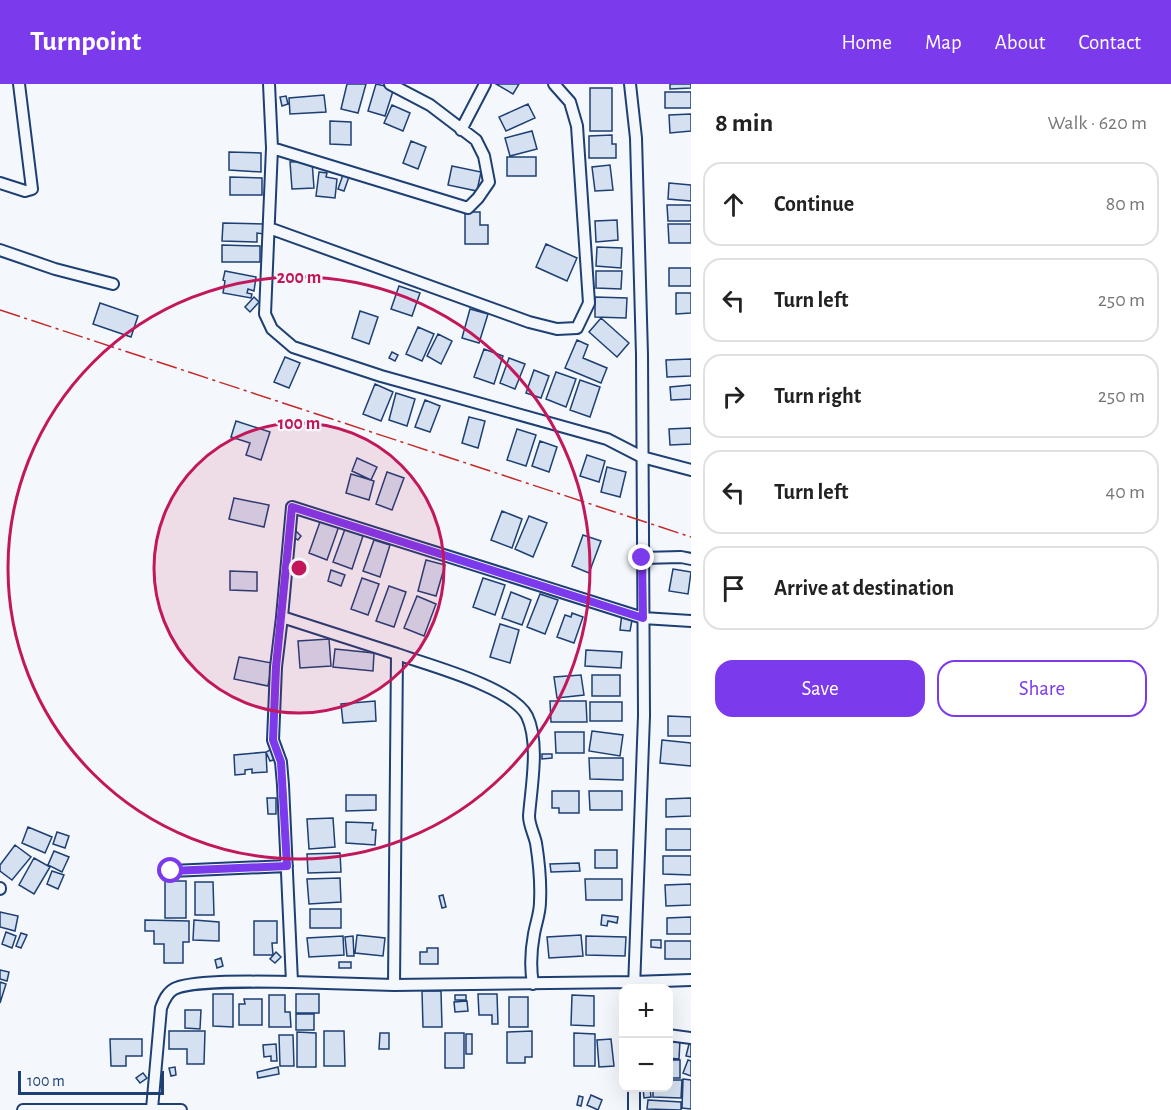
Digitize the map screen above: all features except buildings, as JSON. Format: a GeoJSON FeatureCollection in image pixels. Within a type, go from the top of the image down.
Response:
{"type":"FeatureCollection","features":[{"type":"Feature","properties":{"kind":"street"},"geometry":{"type":"LineString","coordinates":[[0,183],[25,191],[32,189],[19,84]]}},
{"type":"Feature","properties":{"kind":"street"},"geometry":{"type":"LineString","coordinates":[[269,84],[272,147],[265,314],[272,329],[293,347],[381,376],[607,439],[642,458],[691,470]]}},
{"type":"Feature","properties":{"kind":"street"},"geometry":{"type":"LineString","coordinates":[[272,147],[468,208],[489,182],[484,156],[476,140],[430,105],[390,84]]}},
{"type":"Feature","properties":{"kind":"street"},"geometry":{"type":"LineString","coordinates":[[461,130],[485,84]]}},
{"type":"Feature","properties":{"kind":"street"},"geometry":{"type":"LineString","coordinates":[[269,228],[529,322],[556,329],[577,328],[590,303],[577,126],[570,102],[554,84]]}},
{"type":"Feature","properties":{"kind":"street"},"geometry":{"type":"LineString","coordinates":[[630,84],[636,161],[642,355],[644,716],[634,984]]}},
{"type":"Feature","properties":{"kind":"street"},"geometry":{"type":"LineString","coordinates":[[0,250],[55,269],[113,284]]}},
{"type":"Feature","properties":{"kind":"street"},"geometry":{"type":"LineString","coordinates":[[292,982],[281,762],[273,740],[276,667],[292,507],[643,618],[691,621]]}},
{"type":"Feature","properties":{"kind":"street"},"geometry":{"type":"LineString","coordinates":[[642,558],[681,556],[691,559]]}},
{"type":"Feature","properties":{"kind":"street"},"geometry":{"type":"LineString","coordinates":[[282,617],[479,683],[509,697],[527,716],[534,745],[529,819],[535,841],[540,894],[530,970],[533,984]]}},
{"type":"Feature","properties":{"kind":"street"},"geometry":{"type":"LineString","coordinates":[[394,985],[397,654]]}},
{"type":"Feature","properties":{"kind":"street"},"geometry":{"type":"LineString","coordinates":[[171,871],[287,866]]}},
{"type":"Feature","properties":{"kind":"street"},"geometry":{"type":"LineString","coordinates":[[653,984],[691,980]]}},
{"type":"Feature","properties":{"kind":"street"},"geometry":{"type":"LineString","coordinates":[[152,1109],[161,1008],[164,998],[174,989],[200,984],[292,982],[394,985],[619,986]]}},
{"type":"Feature","properties":{"kind":"street"},"geometry":{"type":"LineString","coordinates":[[673,1036],[691,1038]]}},
{"type":"Feature","properties":{"kind":"street"},"geometry":{"type":"LineString","coordinates":[[634,1092],[634,1110]]}},
{"type":"Feature","properties":{"kind":"street"},"geometry":{"type":"LineString","coordinates":[[23,1110],[181,1110]]}},
{"type":"Feature","properties":{"kind":"power"},"geometry":{"type":"LineString","coordinates":[[0,310],[691,537]]}},
{"type":"Feature","properties":{"kind":"route"},"geometry":{"type":"LineString","coordinates":[[171,871],[287,866],[281,762],[273,740],[276,667],[292,507],[643,618],[642,558]]}}]}
